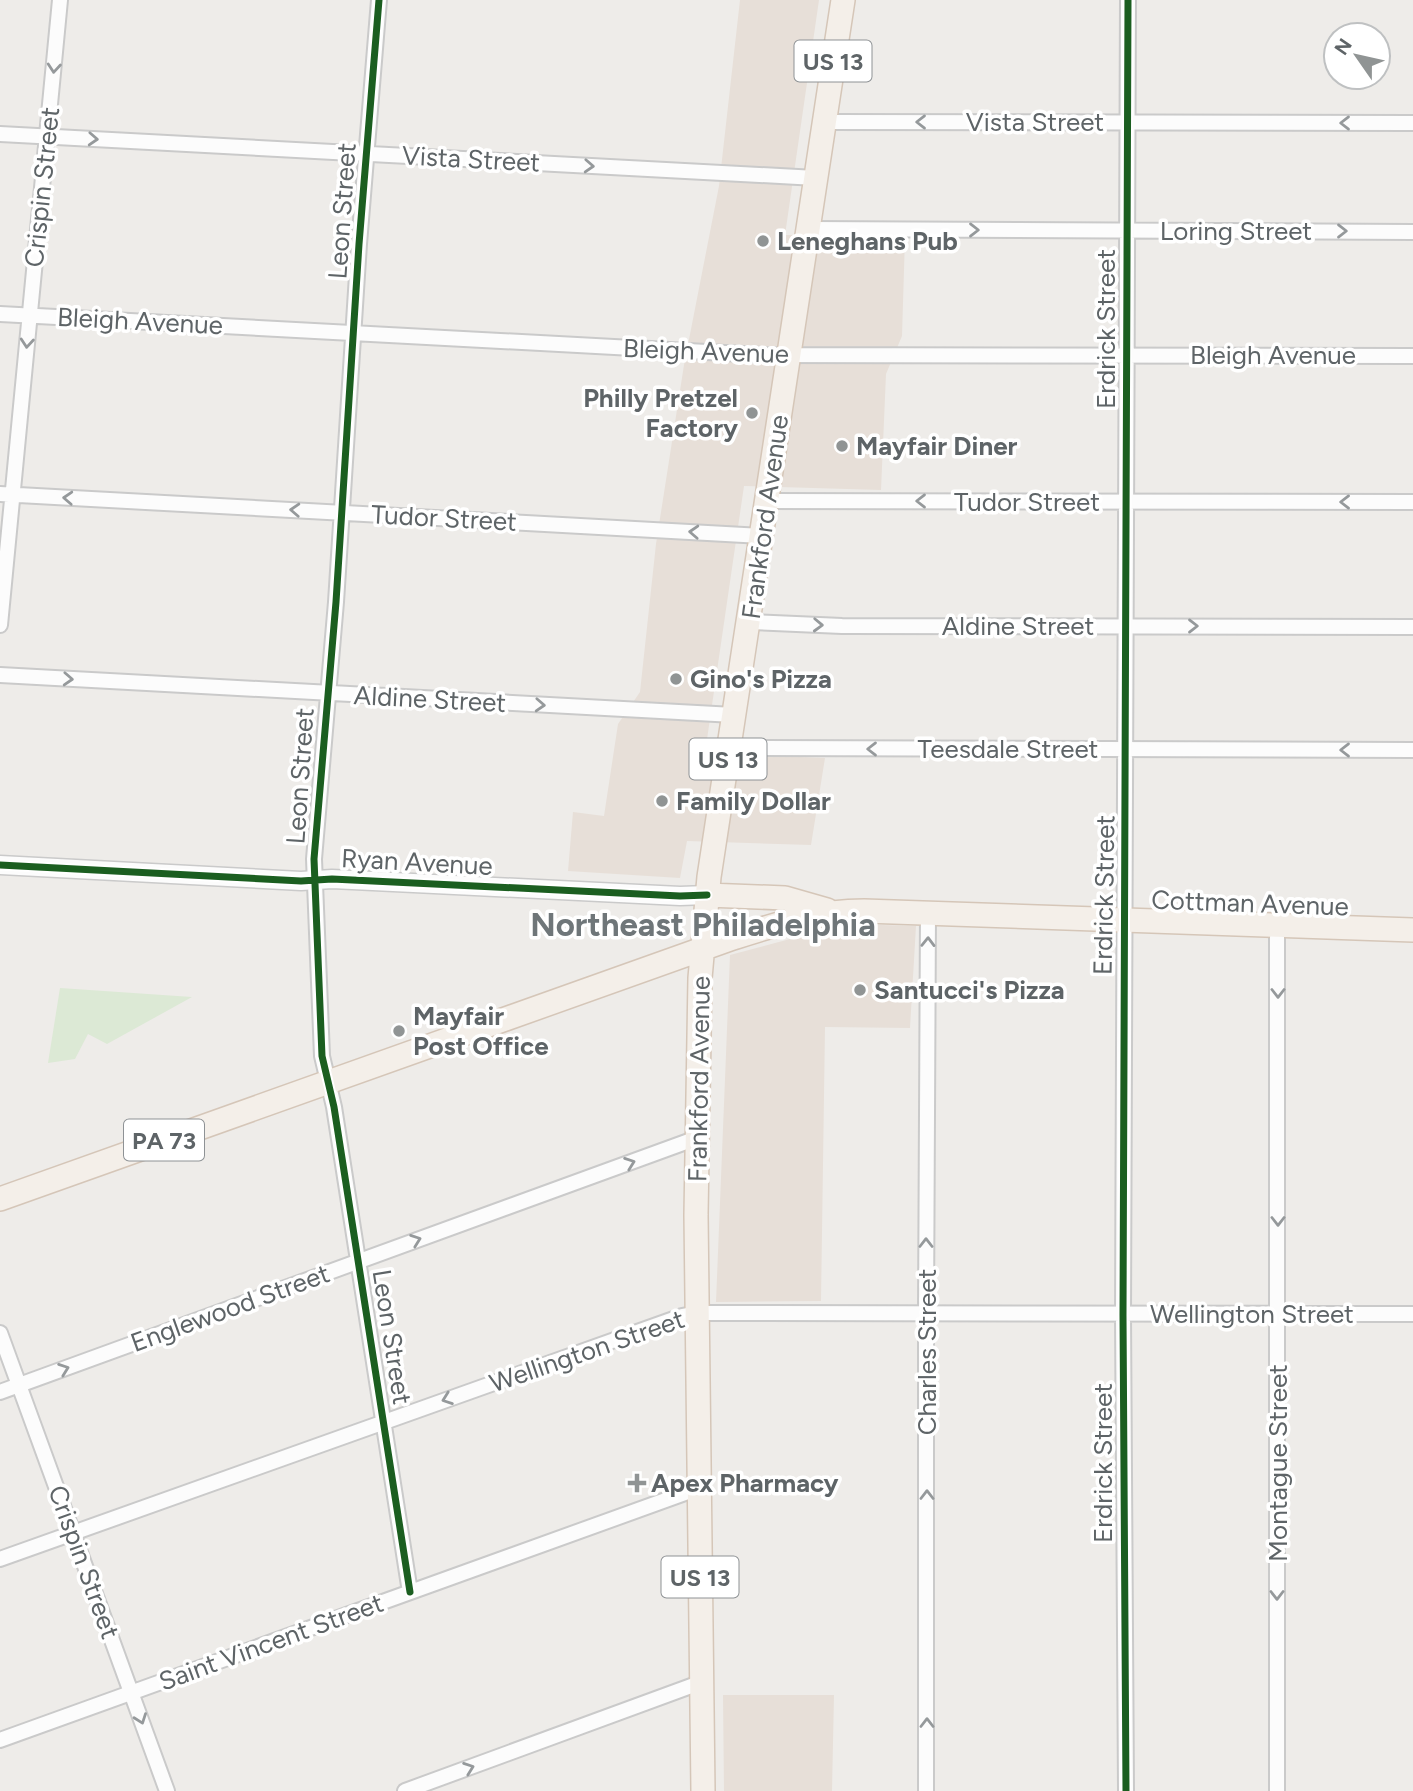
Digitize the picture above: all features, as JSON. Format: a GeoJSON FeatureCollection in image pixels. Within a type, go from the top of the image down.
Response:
{"type":"FeatureCollection","features":[{"type":"Feature","properties":{"kind":"main road","name":"Frankford Avenue"},"geometry":{"type":"LineString","coordinates":[[703,1791],[697,1313],[697,1139],[702,950],[707,895],[843,0]]}},
{"type":"Feature","properties":{"kind":"main road"},"geometry":{"type":"LineString","coordinates":[[707,895],[785,898],[833,912]]}},
{"type":"Feature","properties":{"kind":"main road","name":"Cottman Avenue"},"geometry":{"type":"LineString","coordinates":[[0,1199],[788,920],[833,912],[928,913],[1413,930]]}},
{"type":"Feature","properties":{"kind":"street","name":"Crispin Street"},"geometry":{"type":"LineString","coordinates":[[0,625],[6,495],[29,315],[60,0]]}},
{"type":"Feature","properties":{"kind":"street","name":"Leon Street"},"geometry":{"type":"LineString","coordinates":[[379,0],[314,859],[322,1056],[358,1261],[410,1592]]}},
{"type":"Feature","properties":{"kind":"street","name":"Erdrick Street"},"geometry":{"type":"LineString","coordinates":[[1126,1791],[1123,1315],[1128,0]]}},
{"type":"Feature","properties":{"kind":"street","name":"Vista Street"},"geometry":{"type":"LineString","coordinates":[[824,122],[1413,123]]}},
{"type":"Feature","properties":{"kind":"street","name":"Vista Street"},"geometry":{"type":"LineString","coordinates":[[0,134],[816,178]]}},
{"type":"Feature","properties":{"kind":"street","name":"Loring Street"},"geometry":{"type":"LineString","coordinates":[[808,229],[1413,232]]}},
{"type":"Feature","properties":{"kind":"street","name":"Bleigh Avenue"},"geometry":{"type":"LineString","coordinates":[[0,314],[789,355],[1413,356]]}},
{"type":"Feature","properties":{"kind":"street","name":"Tudor Street"},"geometry":{"type":"LineString","coordinates":[[6,495],[762,536]]}},
{"type":"Feature","properties":{"kind":"street","name":"Tudor Street"},"geometry":{"type":"LineString","coordinates":[[767,501],[1413,502]]}},
{"type":"Feature","properties":{"kind":"street","name":"Aldine Street"},"geometry":{"type":"LineString","coordinates":[[750,622],[842,626],[1413,627]]}},
{"type":"Feature","properties":{"kind":"street","name":"Aldine Street"},"geometry":{"type":"LineString","coordinates":[[0,675],[734,715]]}},
{"type":"Feature","properties":{"kind":"street","name":"Teesdale Street"},"geometry":{"type":"LineString","coordinates":[[730,748],[1413,750]]}},
{"type":"Feature","properties":{"kind":"street","name":"Ryan Avenue"},"geometry":{"type":"LineString","coordinates":[[0,864],[301,881],[315,879],[680,896],[707,895]]}},
{"type":"Feature","properties":{"kind":"street","name":"Charles Street"},"geometry":{"type":"LineString","coordinates":[[926,1791],[928,913]]}},
{"type":"Feature","properties":{"kind":"street","name":"Montague Street"},"geometry":{"type":"LineString","coordinates":[[1278,925],[1278,1791]]}},
{"type":"Feature","properties":{"kind":"street","name":"Englewood Street"},"geometry":{"type":"LineString","coordinates":[[0,1392],[697,1139]]}},
{"type":"Feature","properties":{"kind":"street","name":"Wellington Street"},"geometry":{"type":"LineString","coordinates":[[0,1559],[667,1320],[697,1313],[1413,1314]]}},
{"type":"Feature","properties":{"kind":"street","name":"Crispin Street"},"geometry":{"type":"LineString","coordinates":[[0,1333],[167,1791]]}},
{"type":"Feature","properties":{"kind":"street","name":"Saint Vincent Street"},"geometry":{"type":"LineString","coordinates":[[0,1740],[699,1488]]}},
{"type":"Feature","properties":{"kind":"street"},"geometry":{"type":"LineString","coordinates":[[405,1791],[702,1682]]}},
{"type":"Feature","properties":{"kind":"shaded area"},"geometry":{"type":"Polygon","coordinates":[[[740,0],[819,0],[785,235],[905,237],[902,336],[886,374],[881,490],[744,486],[705,753],[825,758],[811,845],[687,841],[680,878],[568,871],[573,812],[604,816],[618,724],[640,692],[656,544],[684,365],[719,186],[740,0]]]}},
{"type":"Feature","properties":{"kind":"shaded area"},"geometry":{"type":"Polygon","coordinates":[[[846,924],[916,926],[910,1028],[825,1027],[821,1301],[716,1302],[730,955],[846,924]]]}},
{"type":"Feature","properties":{"kind":"shaded area"},"geometry":{"type":"Polygon","coordinates":[[[723,1695],[834,1695],[832,1791],[724,1791],[723,1695]]]}},
{"type":"Feature","properties":{"kind":"green space"},"geometry":{"type":"Polygon","coordinates":[[[60,988],[192,997],[107,1044],[88,1034],[75,1059],[48,1063],[60,988]]]}},
{"type":"Feature","properties":{"kind":"cycle path"},"geometry":{"type":"LineString","coordinates":[[379,0],[359,244],[336,602],[314,859],[322,1056],[334,1107],[410,1592]]}},
{"type":"Feature","properties":{"kind":"cycle path"},"geometry":{"type":"LineString","coordinates":[[1126,1791],[1123,1315],[1128,0]]}},
{"type":"Feature","properties":{"kind":"cycle path"},"geometry":{"type":"LineString","coordinates":[[0,865],[301,881],[332,879],[680,896],[707,895]]}},
{"type":"Feature","properties":{"kind":"place","name":"Leneghans Pub"},"geometry":{"type":"Point","coordinates":[763,241]}},
{"type":"Feature","properties":{"kind":"place","name":"Philly Pretzel Factory"},"geometry":{"type":"Point","coordinates":[752,413]}},
{"type":"Feature","properties":{"kind":"place","name":"Mayfair Diner"},"geometry":{"type":"Point","coordinates":[842,446]}},
{"type":"Feature","properties":{"kind":"place","name":"Gino's Pizza"},"geometry":{"type":"Point","coordinates":[676,679]}},
{"type":"Feature","properties":{"kind":"place","name":"Family Dollar"},"geometry":{"type":"Point","coordinates":[662,801]}},
{"type":"Feature","properties":{"kind":"place","name":"Santucci's Pizza"},"geometry":{"type":"Point","coordinates":[860,990]}},
{"type":"Feature","properties":{"kind":"place","name":"Mayfair Post Office"},"geometry":{"type":"Point","coordinates":[399,1031]}},
{"type":"Feature","properties":{"kind":"place","name":"Apex Pharmacy"},"geometry":{"type":"Point","coordinates":[637,1483]}},
{"type":"Feature","properties":{"kind":"district","name":"Northeast Philadelphia"},"geometry":{"type":"Point","coordinates":[703,924]}}]}
